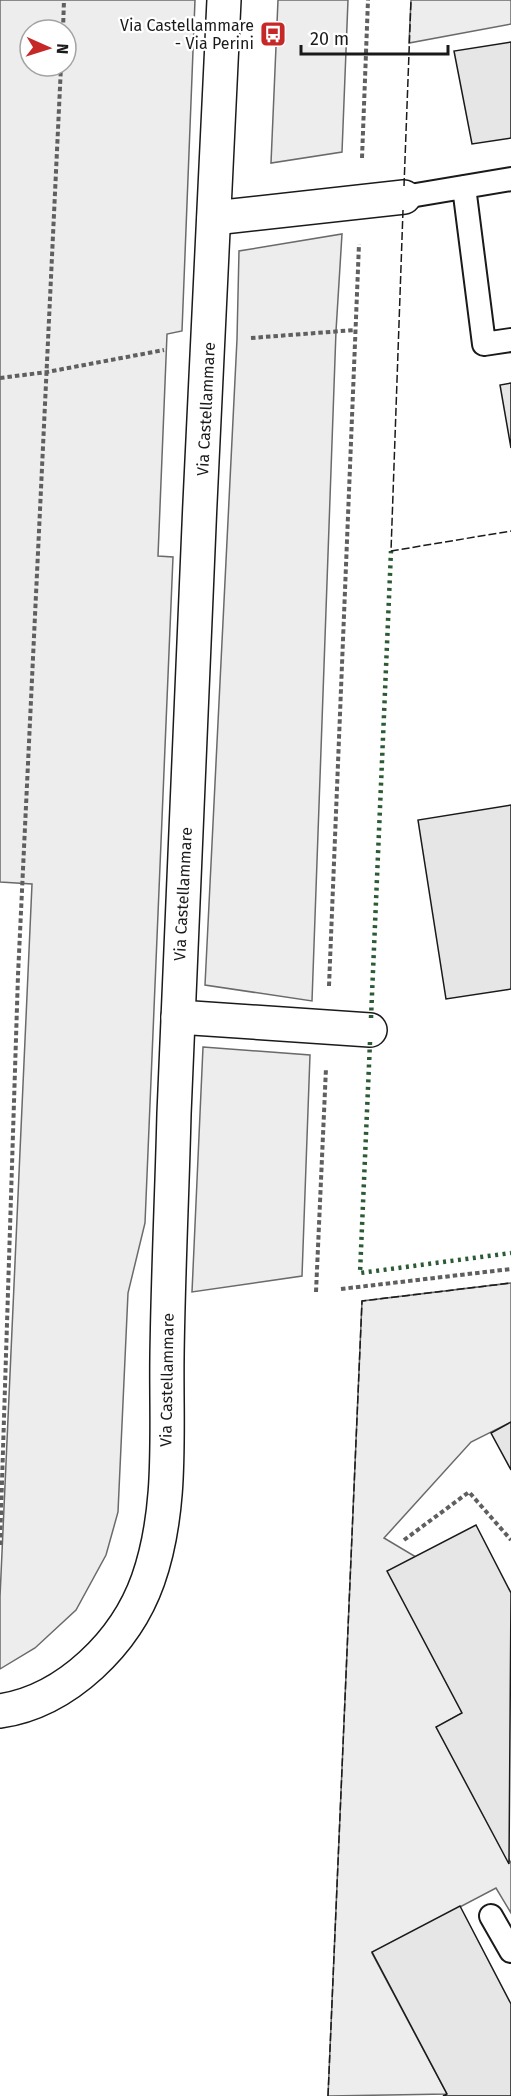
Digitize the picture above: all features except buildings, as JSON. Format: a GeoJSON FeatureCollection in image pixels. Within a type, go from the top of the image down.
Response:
{"type":"FeatureCollection","features":[{"type":"Feature","properties":{"kind":"street","name":"Via Castellammare"},"geometry":{"type":"LineString","coordinates":[[0,1711],[21,1708],[81,1675],[123,1630],[148,1580],[165,1508],[168,1309],[178,1017],[224,0]]}},
{"type":"Feature","properties":{"kind":"street"},"geometry":{"type":"LineString","coordinates":[[214,218],[404,197]]}},
{"type":"Feature","properties":{"kind":"street"},"geometry":{"type":"LineString","coordinates":[[178,1017],[370,1030]]}},
{"type":"Feature","properties":{"kind":"lane"},"geometry":{"type":"LineString","coordinates":[[404,197],[511,179]]}},
{"type":"Feature","properties":{"kind":"lane"},"geometry":{"type":"LineString","coordinates":[[464,187],[484,344],[511,340]]}},
{"type":"Feature","properties":{"kind":"lane"},"geometry":{"type":"LineString","coordinates":[[491,1916],[511,1951]]}},
{"type":"Feature","properties":{"kind":"path"},"geometry":{"type":"LineString","coordinates":[[63,18],[64,0]]}},
{"type":"Feature","properties":{"kind":"path"},"geometry":{"type":"LineString","coordinates":[[360,167],[368,0]]}},
{"type":"Feature","properties":{"kind":"path"},"geometry":{"type":"LineString","coordinates":[[0,1545],[18,963],[60,78]]}},
{"type":"Feature","properties":{"kind":"path"},"geometry":{"type":"LineString","coordinates":[[328,993],[359,235]]}},
{"type":"Feature","properties":{"kind":"path"},"geometry":{"type":"LineString","coordinates":[[245,338],[355,330]]}},
{"type":"Feature","properties":{"kind":"path"},"geometry":{"type":"LineString","coordinates":[[0,378],[47,372],[176,348]]}},
{"type":"Feature","properties":{"kind":"path"},"geometry":{"type":"LineString","coordinates":[[316,1292],[326,1066]]}},
{"type":"Feature","properties":{"kind":"path"},"geometry":{"type":"LineString","coordinates":[[341,1289],[511,1269]]}},
{"type":"Feature","properties":{"kind":"path"},"geometry":{"type":"LineString","coordinates":[[404,1540],[469,1492],[511,1540]]}},
{"type":"Feature","properties":{"kind":"shaded area"},"geometry":{"type":"Polygon","coordinates":[[[0,0],[195,0],[182,331],[167,334],[158,556],[173,557],[145,1223],[128,1293],[118,1512],[106,1555],[76,1610],[35,1648],[0,1669],[0,1597],[32,884],[0,882],[0,0]]]}},
{"type":"Feature","properties":{"kind":"shaded area"},"geometry":{"type":"Polygon","coordinates":[[[278,0],[348,0],[342,152],[271,163],[278,0]]]}},
{"type":"Feature","properties":{"kind":"shaded area"},"geometry":{"type":"Polygon","coordinates":[[[411,0],[511,0],[511,24],[409,43],[411,0]]]}},
{"type":"Feature","properties":{"kind":"shaded area"},"geometry":{"type":"Polygon","coordinates":[[[342,234],[336,331],[312,1001],[205,985],[237,339],[239,251],[342,234]]]}},
{"type":"Feature","properties":{"kind":"shaded area"},"geometry":{"type":"Polygon","coordinates":[[[203,1047],[310,1055],[302,1276],[192,1292],[203,1047]]]}},
{"type":"Feature","properties":{"kind":"shaded area"},"geometry":{"type":"Polygon","coordinates":[[[511,1283],[511,1422],[471,1442],[384,1538],[416,1557],[462,1713],[437,1727],[511,1863],[511,1913],[496,1888],[372,1953],[447,2094],[328,2096],[362,1301],[511,1283]]]}},
{"type":"Feature","properties":{"kind":"hedge"},"geometry":{"type":"LineString","coordinates":[[371,1018],[391,551]]}},
{"type":"Feature","properties":{"kind":"hedge"},"geometry":{"type":"LineString","coordinates":[[370,1042],[360,1273],[511,1253]]}},
{"type":"Feature","properties":{"kind":"fence"},"geometry":{"type":"LineString","coordinates":[[404,186],[411,0]]}},
{"type":"Feature","properties":{"kind":"fence"},"geometry":{"type":"LineString","coordinates":[[403,210],[391,551],[511,531]]}},
{"type":"Feature","properties":{"kind":"fence"},"geometry":{"type":"LineString","coordinates":[[328,2096],[362,1301],[511,1283]]}},
{"type":"Feature","properties":{"kind":"place","name":"Via Castellammare - Via Perini"},"geometry":{"type":"Point","coordinates":[273,34]}}]}
